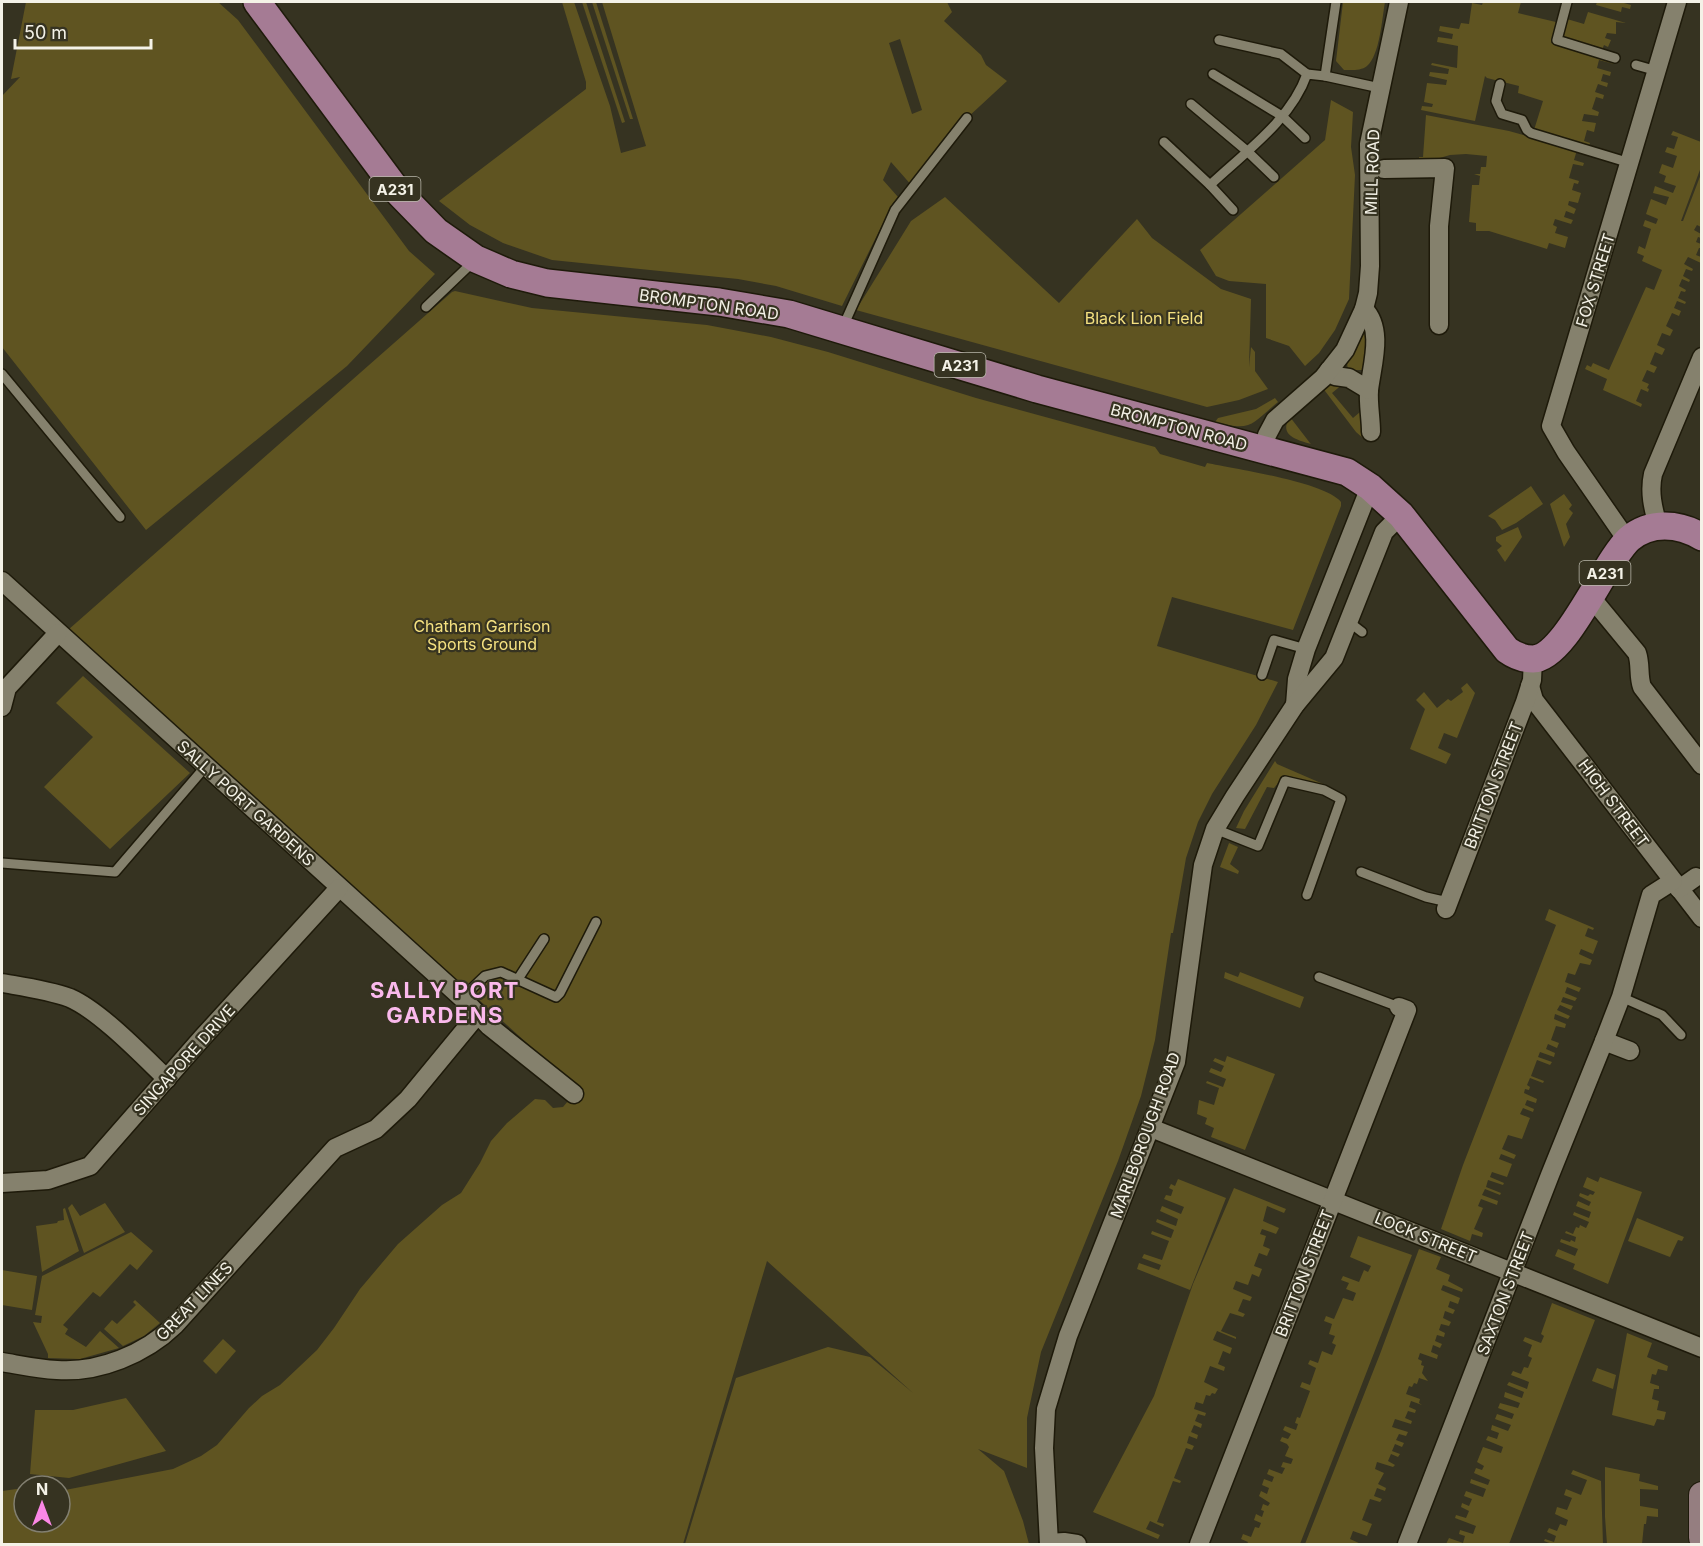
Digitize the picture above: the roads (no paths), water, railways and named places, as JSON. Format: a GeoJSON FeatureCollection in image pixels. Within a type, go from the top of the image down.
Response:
{"type":"FeatureCollection","features":[{"type":"Feature","properties":{"kind":"main road","name":"BROMPTON ROAD"},"geometry":{"type":"LineString","coordinates":[[256,2],[399,193],[436,231],[460,250],[476,259],[511,274],[547,283],[746,305],[842,329],[1037,389],[1347,472],[1370,487]]}},
{"type":"Feature","properties":{"kind":"main road","name":"A231"},"geometry":{"type":"LineString","coordinates":[[1370,487],[1401,515],[1507,650],[1520,657],[1533,659],[1546,654],[1556,646],[1627,540],[1645,529],[1658,526],[1685,528],[1701,537]]}},
{"type":"Feature","properties":{"kind":"street","name":"MILL ROAD"},"geometry":{"type":"LineString","coordinates":[[1264,449],[1275,420],[1329,370],[1351,340],[1364,309],[1368,294],[1370,266],[1370,144],[1399,2]]}},
{"type":"Feature","properties":{"kind":"street","name":"FOX STREET"},"geometry":{"type":"LineString","coordinates":[[1627,540],[1566,452],[1551,426],[1677,2]]}},
{"type":"Feature","properties":{"kind":"street"},"geometry":{"type":"LineString","coordinates":[[1384,169],[1445,168],[1439,226],[1439,325]]}},
{"type":"Feature","properties":{"kind":"street"},"geometry":{"type":"LineString","coordinates":[[1364,309],[1374,323],[1374,367],[1369,390],[1371,432]]}},
{"type":"Feature","properties":{"kind":"street"},"geometry":{"type":"LineString","coordinates":[[1658,526],[1652,502],[1653,474],[1701,357]]}},
{"type":"Feature","properties":{"kind":"street"},"geometry":{"type":"LineString","coordinates":[[1329,370],[1335,376],[1349,378],[1369,390]]}},
{"type":"Feature","properties":{"kind":"street","name":"MARLBOROUGH ROAD"},"geometry":{"type":"LineString","coordinates":[[1295,705],[1297,679],[1306,649],[1370,487]]}},
{"type":"Feature","properties":{"kind":"street","name":"MARLBOROUGH ROAD"},"geometry":{"type":"LineString","coordinates":[[1049,1544],[1044,1448],[1046,1410],[1066,1341],[1176,1062],[1203,865],[1215,830],[1295,705],[1332,662],[1355,627],[1384,532],[1401,515]]}},
{"type":"Feature","properties":{"kind":"street"},"geometry":{"type":"LineString","coordinates":[[1354,527],[1381,540]]}},
{"type":"Feature","properties":{"kind":"street","name":"SALLY PORT GARDENS"},"geometry":{"type":"LineString","coordinates":[[2,581],[484,1020],[574,1094]]}},
{"type":"Feature","properties":{"kind":"street"},"geometry":{"type":"LineString","coordinates":[[1590,596],[1637,653],[1642,687],[1701,765]]}},
{"type":"Feature","properties":{"kind":"street"},"geometry":{"type":"LineString","coordinates":[[2,707],[4,686],[58,633]]}},
{"type":"Feature","properties":{"kind":"street","name":"BRITTON STREET"},"geometry":{"type":"LineString","coordinates":[[1447,906],[1530,686],[1533,659]]}},
{"type":"Feature","properties":{"kind":"street","name":"HIGH STREET"},"geometry":{"type":"LineString","coordinates":[[1530,686],[1534,700],[1701,918]]}},
{"type":"Feature","properties":{"kind":"street","name":"SAXTON STREET"},"geometry":{"type":"LineString","coordinates":[[1407,1545],[1605,1041],[1621,997],[1651,896],[1696,877]]}},
{"type":"Feature","properties":{"kind":"street","name":"SINGAPORE DRIVE"},"geometry":{"type":"LineString","coordinates":[[2,1183],[48,1180],[90,1166],[339,888]]}},
{"type":"Feature","properties":{"kind":"street"},"geometry":{"type":"LineString","coordinates":[[2,983],[43,990],[78,1002],[129,1043],[167,1079]]}},
{"type":"Feature","properties":{"kind":"street","name":"BRITTON STREET"},"geometry":{"type":"LineString","coordinates":[[1200,1545],[1407,1010],[1399,1007]]}},
{"type":"Feature","properties":{"kind":"street","name":"GREAT LINES"},"geometry":{"type":"LineString","coordinates":[[2,1362],[54,1370],[79,1370],[119,1360],[153,1344],[175,1325],[310,1164],[335,1148],[376,1129],[484,1020]]}},
{"type":"Feature","properties":{"kind":"street"},"geometry":{"type":"LineString","coordinates":[[1605,1041],[1630,1052]]}},
{"type":"Feature","properties":{"kind":"street","name":"LOCK STREET"},"geometry":{"type":"LineString","coordinates":[[1151,1128],[1701,1348]]}},
{"type":"Feature","properties":{"kind":"street"},"geometry":{"type":"LineString","coordinates":[[1701,1496],[1701,1538]]}},
{"type":"Feature","properties":{"kind":"street"},"geometry":{"type":"LineString","coordinates":[[1049,1544],[1064,1542],[1077,1545]]}},
{"type":"Feature","properties":{"kind":"lane"},"geometry":{"type":"LineString","coordinates":[[1325,76],[1336,2]]}},
{"type":"Feature","properties":{"kind":"lane"},"geometry":{"type":"LineString","coordinates":[[1567,2],[1557,39],[1615,58]]}},
{"type":"Feature","properties":{"kind":"lane"},"geometry":{"type":"LineString","coordinates":[[1219,39],[1281,54],[1307,74],[1380,88]]}},
{"type":"Feature","properties":{"kind":"lane"},"geometry":{"type":"LineString","coordinates":[[1636,65],[1657,71]]}},
{"type":"Feature","properties":{"kind":"lane"},"geometry":{"type":"LineString","coordinates":[[1213,74],[1282,116],[1305,138]]}},
{"type":"Feature","properties":{"kind":"lane"},"geometry":{"type":"LineString","coordinates":[[1210,185],[1267,133],[1282,116],[1300,94],[1307,74]]}},
{"type":"Feature","properties":{"kind":"lane"},"geometry":{"type":"LineString","coordinates":[[1500,84],[1496,101],[1502,114],[1522,120],[1531,133],[1630,163]]}},
{"type":"Feature","properties":{"kind":"lane"},"geometry":{"type":"LineString","coordinates":[[1191,104],[1275,177]]}},
{"type":"Feature","properties":{"kind":"lane"},"geometry":{"type":"LineString","coordinates":[[842,329],[895,210],[967,118]]}},
{"type":"Feature","properties":{"kind":"lane"},"geometry":{"type":"LineString","coordinates":[[1164,142],[1233,210]]}},
{"type":"Feature","properties":{"kind":"lane"},"geometry":{"type":"LineString","coordinates":[[426,307],[476,259]]}},
{"type":"Feature","properties":{"kind":"lane"},"geometry":{"type":"LineString","coordinates":[[2,374],[120,517]]}},
{"type":"Feature","properties":{"kind":"lane"},"geometry":{"type":"LineString","coordinates":[[1262,675],[1274,640],[1306,649]]}},
{"type":"Feature","properties":{"kind":"lane"},"geometry":{"type":"LineString","coordinates":[[2,863],[115,872],[206,766]]}},
{"type":"Feature","properties":{"kind":"lane"},"geometry":{"type":"LineString","coordinates":[[1215,830],[1258,846],[1285,781],[1324,790],[1341,799],[1307,895]]}},
{"type":"Feature","properties":{"kind":"lane"},"geometry":{"type":"LineString","coordinates":[[1361,872],[1447,906]]}},
{"type":"Feature","properties":{"kind":"lane"},"geometry":{"type":"LineString","coordinates":[[462,998],[488,974],[501,972],[553,997],[558,996],[596,922]]}},
{"type":"Feature","properties":{"kind":"lane"},"geometry":{"type":"LineString","coordinates":[[518,979],[544,939]]}},
{"type":"Feature","properties":{"kind":"lane"},"geometry":{"type":"LineString","coordinates":[[1319,977],[1399,1007]]}},
{"type":"Feature","properties":{"kind":"lane"},"geometry":{"type":"LineString","coordinates":[[1621,997],[1662,1015],[1681,1035]]}},
{"type":"Feature","properties":{"kind":"district","name":"SALLY PORT GARDENS"},"geometry":{"type":"Point","coordinates":[445,1002]}},
{"type":"Feature","properties":{"kind":"park label","name":"Black Lion Field"},"geometry":{"type":"Point","coordinates":[1144,318]}},
{"type":"Feature","properties":{"kind":"park label","name":"Chatham Garrison Sports Ground"},"geometry":{"type":"Point","coordinates":[482,635]}}]}
